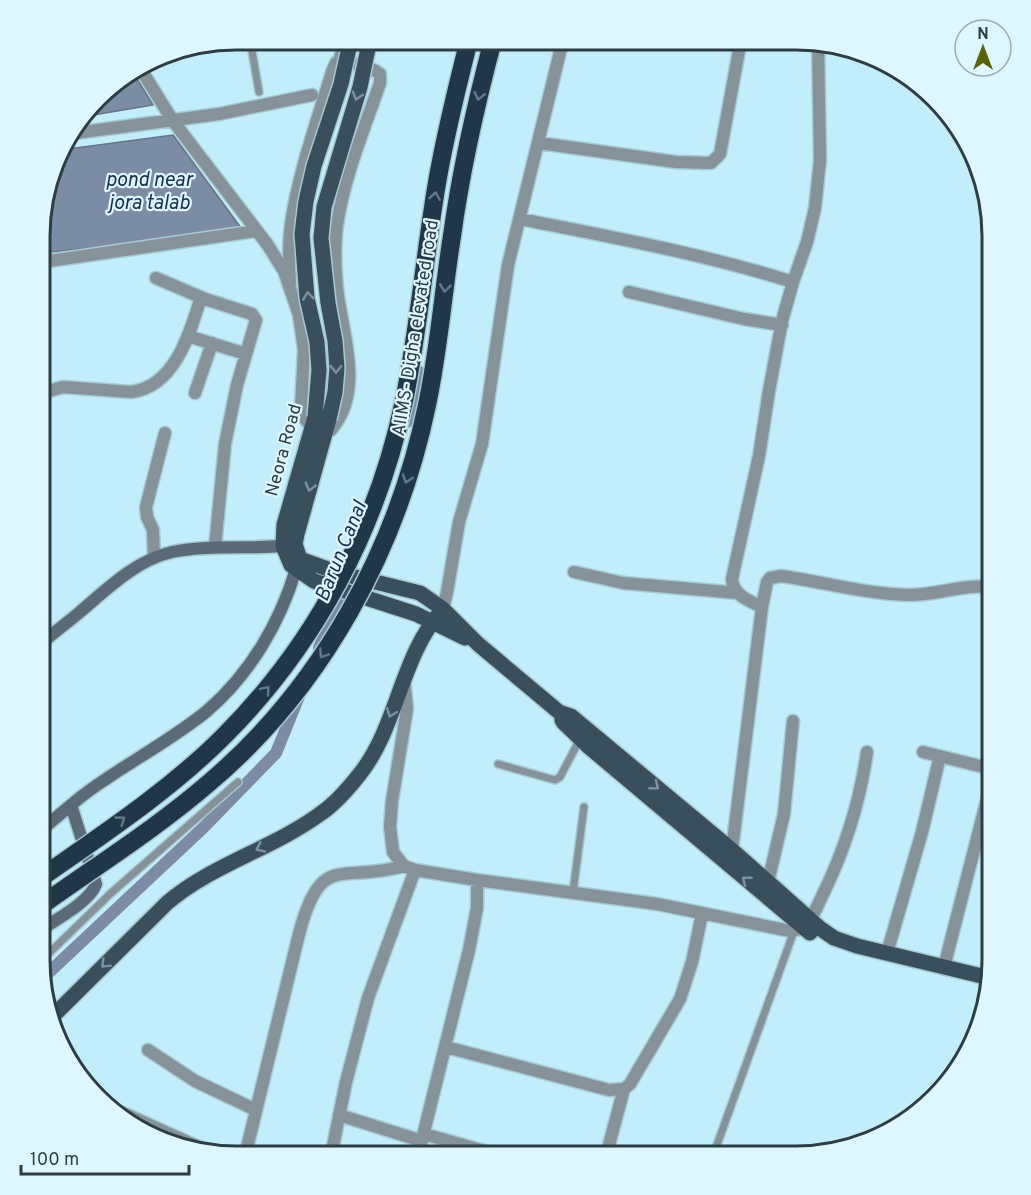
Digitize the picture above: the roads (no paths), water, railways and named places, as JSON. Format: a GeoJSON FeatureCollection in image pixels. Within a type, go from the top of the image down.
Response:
{"type":"FeatureCollection","features":[{"type":"Feature","properties":{"kind":"highway","name":"AIIMS- Digha elevated road"},"geometry":{"type":"LineString","coordinates":[[50,871],[128,815],[223,738],[260,698],[303,641],[353,556],[384,479],[404,399],[435,192],[467,50]]}},
{"type":"Feature","properties":{"kind":"highway","name":"AIIMS- Digha elevated road"},"geometry":{"type":"LineString","coordinates":[[50,899],[211,782],[272,722],[324,655],[374,565],[391,529],[406,485],[428,403],[458,196],[491,50]]}},
{"type":"Feature","properties":{"kind":"main road","name":"Neora Road"},"geometry":{"type":"LineString","coordinates":[[320,424],[317,342],[307,298],[302,234],[304,212],[314,166],[341,84],[349,50]]}},
{"type":"Feature","properties":{"kind":"main road","name":"Neora Road"},"geometry":{"type":"LineString","coordinates":[[320,424],[335,393],[337,368],[321,238],[324,207],[360,87],[368,50]]}},
{"type":"Feature","properties":{"kind":"main road"},"geometry":{"type":"LineString","coordinates":[[320,424],[289,545],[291,566],[314,580],[335,579],[420,593],[443,609],[478,644],[560,712],[571,716],[732,850],[768,882],[802,926],[821,929],[845,942],[980,976]]}},
{"type":"Feature","properties":{"kind":"main road"},"geometry":{"type":"LineString","coordinates":[[289,545],[300,559],[335,579],[432,621],[478,644]]}},
{"type":"Feature","properties":{"kind":"main road"},"geometry":{"type":"LineString","coordinates":[[58,1011],[184,888],[304,825],[339,797],[360,774],[372,755],[404,677],[432,621],[443,609]]}},
{"type":"Feature","properties":{"kind":"main road"},"geometry":{"type":"LineString","coordinates":[[560,712],[564,723],[580,739],[802,926],[829,945],[853,954],[979,985]]}},
{"type":"Feature","properties":{"kind":"street"},"geometry":{"type":"LineString","coordinates":[[443,609],[459,522],[482,444],[503,296],[561,50]]}},
{"type":"Feature","properties":{"kind":"street"},"geometry":{"type":"LineString","coordinates":[[539,143],[676,162],[711,163],[720,154],[739,50]]}},
{"type":"Feature","properties":{"kind":"street"},"geometry":{"type":"LineString","coordinates":[[762,607],[738,593],[732,586],[732,579],[759,456],[782,325],[793,282],[812,225],[819,184],[818,51]]}},
{"type":"Feature","properties":{"kind":"street"},"geometry":{"type":"LineString","coordinates":[[144,74],[173,121],[276,257],[290,284],[299,315],[304,350],[301,407],[306,422],[320,424],[331,430],[339,421],[349,386],[350,366],[338,289],[335,250],[337,221],[344,190],[380,83],[380,74],[375,70],[342,62],[336,63],[309,149],[291,222],[290,284]]}},
{"type":"Feature","properties":{"kind":"street"},"geometry":{"type":"LineString","coordinates":[[81,132],[219,114],[312,95]]}},
{"type":"Feature","properties":{"kind":"street"},"geometry":{"type":"LineString","coordinates":[[520,219],[657,246],[793,282]]}},
{"type":"Feature","properties":{"kind":"street"},"geometry":{"type":"LineString","coordinates":[[50,261],[256,231]]}},
{"type":"Feature","properties":{"kind":"street"},"geometry":{"type":"LineString","coordinates":[[156,278],[201,297],[248,312],[255,317],[255,325],[237,385],[225,444],[215,547]]}},
{"type":"Feature","properties":{"kind":"street"},"geometry":{"type":"LineString","coordinates":[[628,292],[736,317],[782,325]]}},
{"type":"Feature","properties":{"kind":"street"},"geometry":{"type":"LineString","coordinates":[[50,391],[63,387],[131,392],[156,383],[172,365],[188,336],[201,297]]}},
{"type":"Feature","properties":{"kind":"street"},"geometry":{"type":"LineString","coordinates":[[188,336],[246,354]]}},
{"type":"Feature","properties":{"kind":"street"},"geometry":{"type":"LineString","coordinates":[[195,393],[212,343]]}},
{"type":"Feature","properties":{"kind":"street"},"geometry":{"type":"LineString","coordinates":[[154,558],[153,530],[147,517],[146,507],[165,433]]}},
{"type":"Feature","properties":{"kind":"street"},"geometry":{"type":"LineString","coordinates":[[50,636],[116,582],[154,558],[172,552],[215,547],[289,545]]}},
{"type":"Feature","properties":{"kind":"street"},"geometry":{"type":"LineString","coordinates":[[50,823],[85,794],[181,730],[223,696],[256,655],[276,623],[296,569]]}},
{"type":"Feature","properties":{"kind":"street"},"geometry":{"type":"LineString","coordinates":[[574,572],[623,583],[738,593]]}},
{"type":"Feature","properties":{"kind":"street"},"geometry":{"type":"LineString","coordinates":[[732,850],[767,582],[775,575],[896,595],[928,594],[969,586],[982,586]]}},
{"type":"Feature","properties":{"kind":"street"},"geometry":{"type":"LineString","coordinates":[[404,677],[407,709],[390,827],[393,852],[410,868]]}},
{"type":"Feature","properties":{"kind":"street"},"geometry":{"type":"LineString","coordinates":[[768,882],[784,814],[793,721]]}},
{"type":"Feature","properties":{"kind":"street"},"geometry":{"type":"LineString","coordinates":[[248,1145],[303,919],[315,892],[325,879],[332,875],[349,872],[410,868],[477,880],[657,904],[702,914],[802,926],[831,878],[851,827],[859,799],[867,752]]}},
{"type":"Feature","properties":{"kind":"street"},"geometry":{"type":"LineString","coordinates":[[923,752],[981,767]]}},
{"type":"Feature","properties":{"kind":"street"},"geometry":{"type":"LineString","coordinates":[[887,953],[922,832],[940,756]]}},
{"type":"Feature","properties":{"kind":"street"},"geometry":{"type":"LineString","coordinates":[[50,923],[93,892],[96,884],[71,805]]}},
{"type":"Feature","properties":{"kind":"street"},"geometry":{"type":"LineString","coordinates":[[944,967],[981,822]]}},
{"type":"Feature","properties":{"kind":"street"},"geometry":{"type":"LineString","coordinates":[[333,1145],[368,998],[410,868]]}},
{"type":"Feature","properties":{"kind":"street"},"geometry":{"type":"LineString","coordinates":[[421,1145],[473,927],[478,900],[477,880]]}},
{"type":"Feature","properties":{"kind":"street"},"geometry":{"type":"LineString","coordinates":[[609,1145],[624,1089],[630,1084],[680,999],[692,962],[702,914]]}},
{"type":"Feature","properties":{"kind":"street"},"geometry":{"type":"LineString","coordinates":[[446,1047],[609,1090],[624,1089]]}},
{"type":"Feature","properties":{"kind":"street"},"geometry":{"type":"LineString","coordinates":[[148,1050],[195,1081],[256,1110]]}},
{"type":"Feature","properties":{"kind":"street"},"geometry":{"type":"LineString","coordinates":[[339,1115],[454,1145]]}},
{"type":"Feature","properties":{"kind":"lane"},"geometry":{"type":"LineString","coordinates":[[252,50],[259,92]]}},
{"type":"Feature","properties":{"kind":"lane"},"geometry":{"type":"LineString","coordinates":[[336,63],[340,50]]}},
{"type":"Feature","properties":{"kind":"lane"},"geometry":{"type":"LineString","coordinates":[[498,764],[555,780],[560,777],[580,739]]}},
{"type":"Feature","properties":{"kind":"lane"},"geometry":{"type":"LineString","coordinates":[[50,952],[111,893],[238,782]]}},
{"type":"Feature","properties":{"kind":"lane"},"geometry":{"type":"LineString","coordinates":[[573,892],[584,807]]}},
{"type":"Feature","properties":{"kind":"lane"},"geometry":{"type":"LineString","coordinates":[[717,1145],[802,926]]}},
{"type":"Feature","properties":{"kind":"water"},"geometry":{"type":"Polygon","coordinates":[[[137,78],[153,105],[94,115],[122,88],[137,78]]]}},
{"type":"Feature","properties":{"kind":"water","name":"pond near jora talab"},"geometry":{"type":"Polygon","coordinates":[[[173,135],[244,232],[50,252],[51,212],[59,176],[71,149],[173,135]]]}},
{"type":"Feature","properties":{"kind":"waterway","name":"Barun Canal"},"geometry":{"type":"LineString","coordinates":[[407,422],[415,399],[418,371]]}},
{"type":"Feature","properties":{"kind":"waterway","name":"Barun Canal"},"geometry":{"type":"LineString","coordinates":[[319,648],[347,584]]}},
{"type":"Feature","properties":{"kind":"waterway","name":"Barun Canal"},"geometry":{"type":"LineString","coordinates":[[50,971],[204,827],[276,753],[300,694]]}}]}
